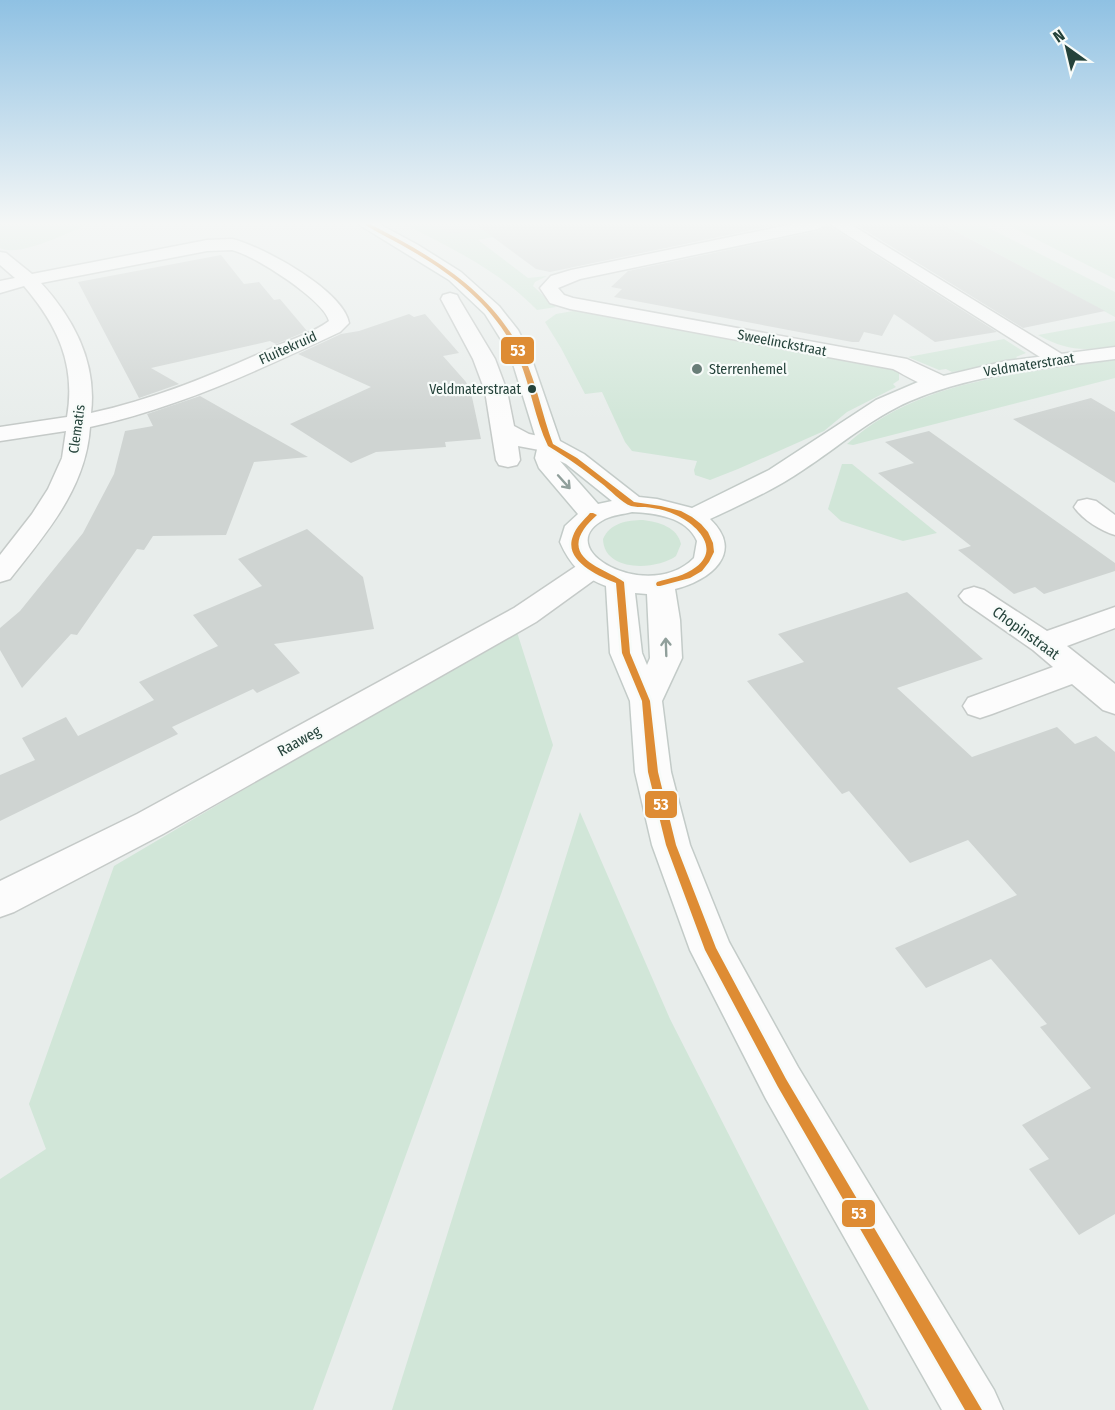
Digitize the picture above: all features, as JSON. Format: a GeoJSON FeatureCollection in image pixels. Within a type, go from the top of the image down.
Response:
{"type":"FeatureCollection","features":[{"type":"Feature","properties":{"kind":"street","name":"Clematis"},"geometry":{"type":"LineString","coordinates":[[0,573],[39,524],[60,488],[74,457],[82,391],[74,350],[65,327],[37,290]]}},
{"type":"Feature","properties":{"kind":"street","name":"Fluitekruid"},"geometry":{"type":"LineString","coordinates":[[78,423],[137,408],[223,377],[333,328],[339,322],[339,318],[310,290]]}},
{"type":"Feature","properties":{"kind":"street"},"geometry":{"type":"LineString","coordinates":[[474,290],[500,320],[520,353],[550,445],[548,458],[551,468],[593,515]]}},
{"type":"Feature","properties":{"kind":"street","name":"Sweelinckstraat"},"geometry":{"type":"LineString","coordinates":[[550,290],[557,299],[570,303],[898,364],[938,382]]}},
{"type":"Feature","properties":{"kind":"street"},"geometry":{"type":"LineString","coordinates":[[944,290],[1058,360]]}},
{"type":"Feature","properties":{"kind":"street"},"geometry":{"type":"LineString","coordinates":[[450,299],[484,359],[495,391],[508,460]]}},
{"type":"Feature","properties":{"kind":"street"},"geometry":{"type":"LineString","coordinates":[[464,326],[500,320]]}},
{"type":"Feature","properties":{"kind":"street","name":"Veldmaterstraat"},"geometry":{"type":"LineString","coordinates":[[692,518],[778,475],[845,430],[899,398],[938,382],[998,369],[1115,352]]}},
{"type":"Feature","properties":{"kind":"street"},"geometry":{"type":"LineString","coordinates":[[0,434],[78,423]]}},
{"type":"Feature","properties":{"kind":"street"},"geometry":{"type":"LineString","coordinates":[[503,430],[522,440],[550,445],[575,459],[632,504]]}},
{"type":"Feature","properties":{"kind":"street"},"geometry":{"type":"LineString","coordinates":[[632,504],[664,507],[692,518],[710,538],[711,546],[707,560],[694,573],[660,584],[620,582],[591,569],[578,557],[573,544],[576,531],[593,515],[611,508],[632,504]]}},
{"type":"Feature","properties":{"kind":"street"},"geometry":{"type":"LineString","coordinates":[[1087,507],[1115,527]]}},
{"type":"Feature","properties":{"kind":"street","name":"Raaweg"},"geometry":{"type":"LineString","coordinates":[[0,900],[160,818],[525,615],[591,569]]}},
{"type":"Feature","properties":{"kind":"street"},"geometry":{"type":"LineString","coordinates":[[620,582],[626,653],[646,701],[653,772],[671,845],[711,950],[782,1083],[974,1410]]}},
{"type":"Feature","properties":{"kind":"street"},"geometry":{"type":"LineString","coordinates":[[646,701],[666,658],[665,620],[660,584]]}},
{"type":"Feature","properties":{"kind":"street","name":"Chopinstraat"},"geometry":{"type":"LineString","coordinates":[[974,596],[1044,644],[1115,702]]}},
{"type":"Feature","properties":{"kind":"street"},"geometry":{"type":"LineString","coordinates":[[1044,644],[1115,617]]}},
{"type":"Feature","properties":{"kind":"street","name":"Chopinstraat"},"geometry":{"type":"LineString","coordinates":[[980,706],[1077,670]]}},
{"type":"Feature","properties":{"kind":"green space"},"geometry":{"type":"Polygon","coordinates":[[[515,290],[537,290],[556,307],[537,310],[515,290]]]}},
{"type":"Feature","properties":{"kind":"green space"},"geometry":{"type":"Polygon","coordinates":[[[1065,290],[1111,290],[1115,292],[1115,317],[1065,290]]]}},
{"type":"Feature","properties":{"kind":"green space"},"geometry":{"type":"Polygon","coordinates":[[[573,311],[611,314],[899,371],[899,380],[893,384],[896,387],[847,412],[824,431],[710,480],[695,475],[697,461],[632,451],[625,442],[602,392],[585,394],[545,322],[556,314],[573,311]]]}},
{"type":"Feature","properties":{"kind":"green space"},"geometry":{"type":"Polygon","coordinates":[[[1115,321],[1115,346],[1094,349],[1067,347],[1038,335],[1115,321]]]}},
{"type":"Feature","properties":{"kind":"green space"},"geometry":{"type":"Polygon","coordinates":[[[1004,339],[1026,353],[1016,357],[1020,361],[952,372],[946,369],[939,370],[908,357],[1004,339]]]}},
{"type":"Feature","properties":{"kind":"green space"},"geometry":{"type":"Polygon","coordinates":[[[1115,360],[1115,378],[853,445],[847,444],[876,422],[907,405],[939,392],[1009,375],[1115,360]]]}},
{"type":"Feature","properties":{"kind":"green space"},"geometry":{"type":"Polygon","coordinates":[[[842,464],[852,464],[937,533],[903,541],[841,521],[828,509],[842,464]]]}},
{"type":"Feature","properties":{"kind":"green space"},"geometry":{"type":"Polygon","coordinates":[[[643,520],[661,524],[676,533],[681,544],[676,556],[667,561],[645,566],[633,566],[612,558],[606,550],[603,539],[610,529],[620,523],[643,520]]]}},
{"type":"Feature","properties":{"kind":"green space"},"geometry":{"type":"Polygon","coordinates":[[[516,629],[553,745],[313,1410],[0,1410],[0,1179],[46,1149],[29,1104],[114,866],[516,629]]]}},
{"type":"Feature","properties":{"kind":"green space"},"geometry":{"type":"Polygon","coordinates":[[[580,812],[670,1019],[869,1410],[392,1410],[580,812]]]}},
{"type":"Feature","properties":{"kind":"building"},"geometry":{"type":"Polygon","coordinates":[[[82,290],[266,290],[274,300],[280,299],[307,331],[276,344],[270,341],[151,368],[179,384],[139,398],[82,290]]]}},
{"type":"Feature","properties":{"kind":"building"},"geometry":{"type":"Polygon","coordinates":[[[621,290],[930,290],[997,332],[935,342],[894,314],[882,336],[864,332],[859,342],[852,342],[614,297],[621,290]]]}},
{"type":"Feature","properties":{"kind":"building"},"geometry":{"type":"Polygon","coordinates":[[[961,290],[1065,290],[1105,311],[1023,328],[961,290]]]}},
{"type":"Feature","properties":{"kind":"building"},"geometry":{"type":"Polygon","coordinates":[[[409,314],[414,317],[425,314],[459,353],[443,356],[466,382],[472,397],[481,439],[445,442],[446,447],[376,452],[351,463],[290,424],[371,387],[298,354],[341,334],[359,331],[409,314]]]}},
{"type":"Feature","properties":{"kind":"building"},"geometry":{"type":"Polygon","coordinates":[[[200,396],[308,457],[254,462],[226,535],[153,536],[144,550],[137,549],[77,635],[71,634],[22,688],[0,650],[0,628],[20,611],[83,533],[114,474],[125,431],[153,426],[147,414],[200,396]]]}},
{"type":"Feature","properties":{"kind":"building"},"geometry":{"type":"Polygon","coordinates":[[[1091,398],[1115,412],[1115,483],[1013,419],[1091,398]]]}},
{"type":"Feature","properties":{"kind":"building"},"geometry":{"type":"Polygon","coordinates":[[[929,431],[1115,563],[1115,571],[1044,594],[1035,587],[1014,594],[958,550],[971,546],[878,473],[914,463],[885,442],[929,431]]]}},
{"type":"Feature","properties":{"kind":"building"},"geometry":{"type":"Polygon","coordinates":[[[307,529],[363,577],[374,629],[274,644],[300,673],[257,693],[253,689],[172,727],[178,734],[0,821],[0,775],[35,760],[22,738],[66,717],[78,736],[154,700],[139,682],[218,646],[193,615],[262,586],[238,559],[307,529]]]}},
{"type":"Feature","properties":{"kind":"building"},"geometry":{"type":"Polygon","coordinates":[[[907,592],[983,659],[897,688],[972,757],[1057,727],[1075,744],[1096,736],[1115,752],[1115,1214],[1079,1235],[1029,1169],[1049,1159],[1022,1125],[1091,1088],[1040,1027],[1047,1024],[991,959],[926,988],[895,948],[1017,895],[968,840],[910,863],[849,791],[842,794],[747,681],[804,662],[778,634],[907,592]]]}},
{"type":"Feature","properties":{"kind":"transit line","name":"53"},"geometry":{"type":"LineString","coordinates":[[471,290],[494,312],[509,333],[529,378],[550,445],[575,459],[632,504]]}},
{"type":"Feature","properties":{"kind":"transit line","name":"53"},"geometry":{"type":"LineString","coordinates":[[632,504],[667,509],[689,518],[705,534],[709,543],[710,552],[707,561],[699,569],[687,576],[660,584]]}},
{"type":"Feature","properties":{"kind":"transit line","name":"53"},"geometry":{"type":"LineString","coordinates":[[593,515],[575,537],[578,556],[595,570],[620,582]]}},
{"type":"Feature","properties":{"kind":"transit line","name":"53"},"geometry":{"type":"LineString","coordinates":[[620,582],[626,653],[646,701],[653,772],[671,845],[711,950],[782,1083],[974,1410]]}},
{"type":"Feature","properties":{"kind":"place","name":"Sterrenhemel"},"geometry":{"type":"Point","coordinates":[697,369]}},
{"type":"Feature","properties":{"kind":"place","name":"Veldmaterstraat"},"geometry":{"type":"Point","coordinates":[532,389]}}]}
